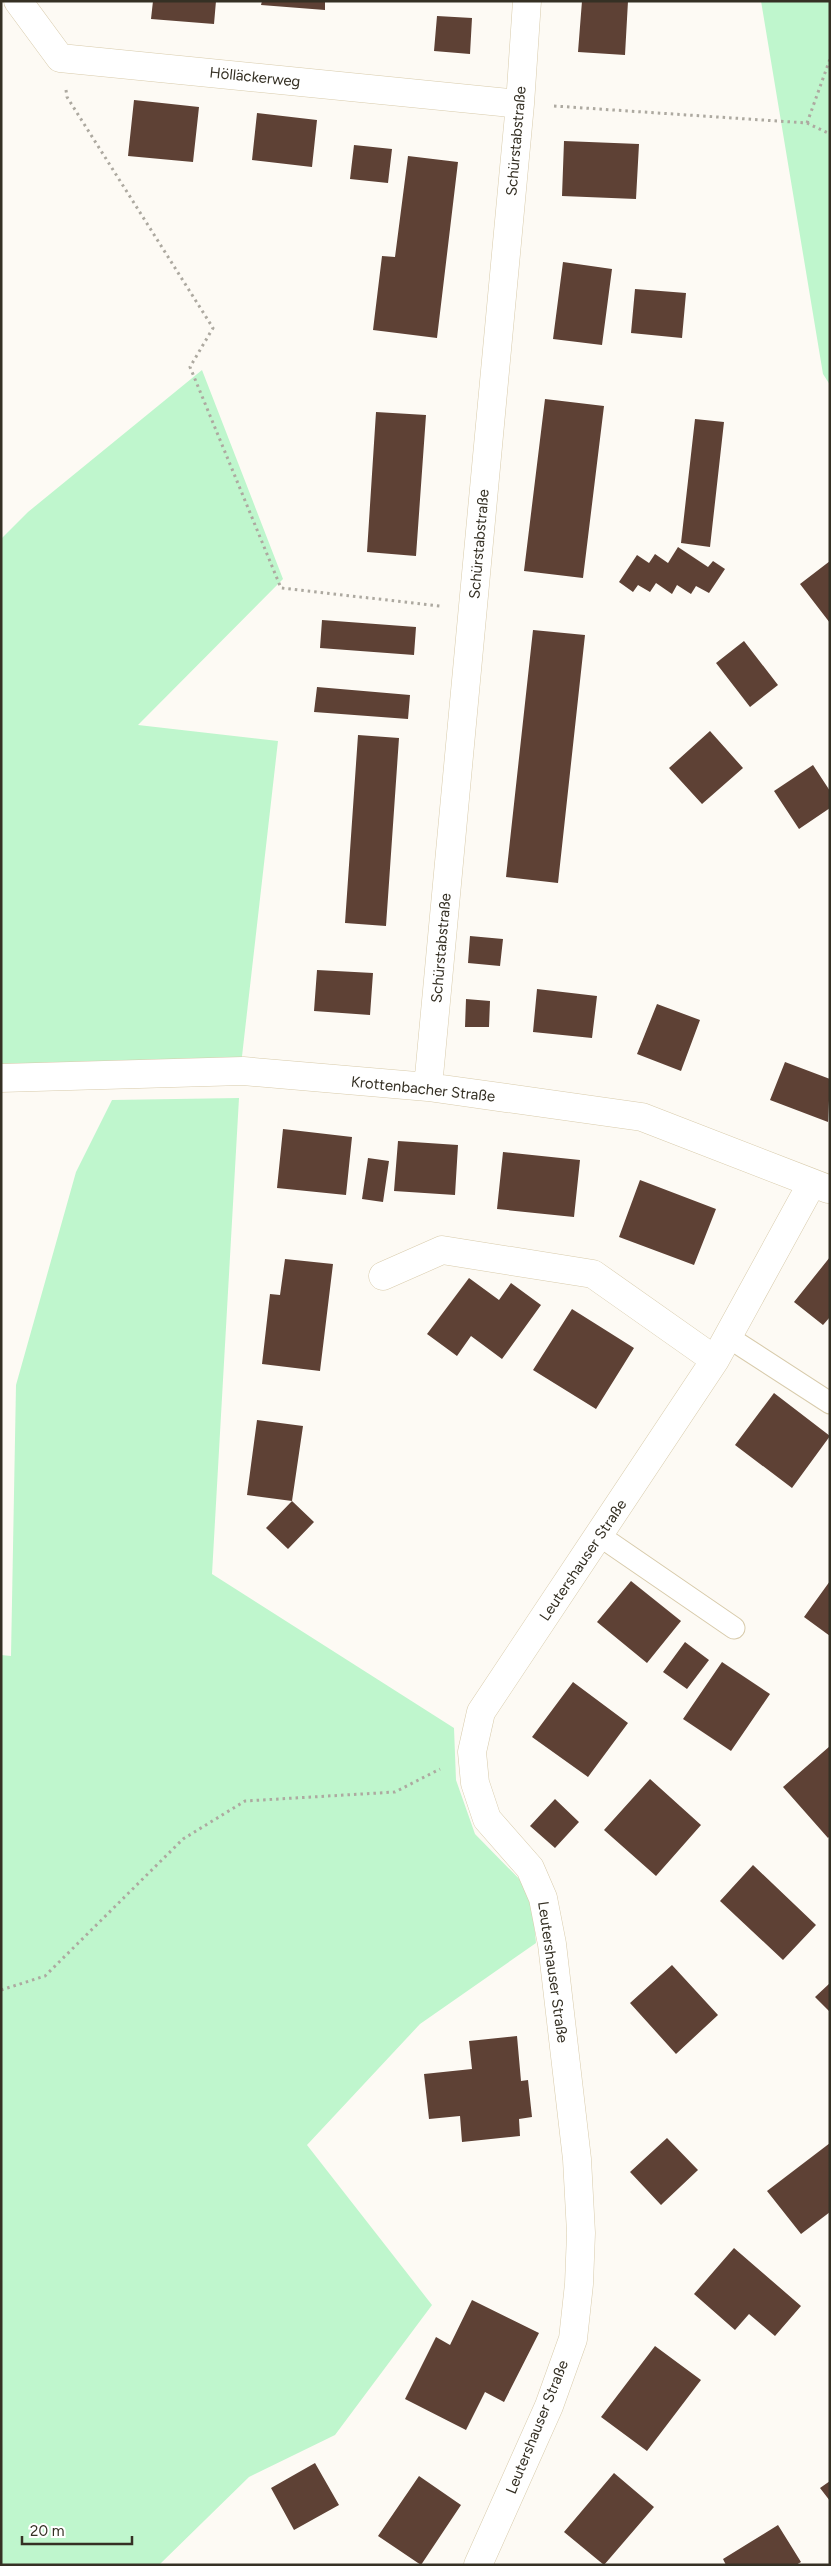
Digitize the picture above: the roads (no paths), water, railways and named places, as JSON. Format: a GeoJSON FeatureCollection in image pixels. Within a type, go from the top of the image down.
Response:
{"type":"FeatureCollection","features":[{"type":"Feature","properties":{"kind":"street","name":"Hölläckerweg"},"geometry":{"type":"LineString","coordinates":[[18,1],[60,58],[520,104]]}},
{"type":"Feature","properties":{"kind":"street","name":"Schürstabstraße"},"geometry":{"type":"LineString","coordinates":[[428,1087],[520,104],[527,1]]}},
{"type":"Feature","properties":{"kind":"street","name":"Krottenbacher Straße"},"geometry":{"type":"LineString","coordinates":[[1,1078],[243,1070],[428,1087],[642,1117],[821,1186]]}},
{"type":"Feature","properties":{"kind":"street","name":"Leutershauser Straße"},"geometry":{"type":"LineString","coordinates":[[478,2565],[549,2406],[572,2339],[579,2284],[581,2233],[577,2158],[552,1944],[543,1898],[530,1868],[487,1819],[475,1783],[472,1752],[481,1712],[600,1536],[722,1349],[821,1186]]}},
{"type":"Feature","properties":{"kind":"street"},"geometry":{"type":"LineString","coordinates":[[383,1276],[442,1250],[593,1274],[722,1349]]}},
{"type":"Feature","properties":{"kind":"lane"},"geometry":{"type":"LineString","coordinates":[[722,1349],[830,1403]]}},
{"type":"Feature","properties":{"kind":"lane"},"geometry":{"type":"LineString","coordinates":[[600,1536],[734,1628]]}}]}
